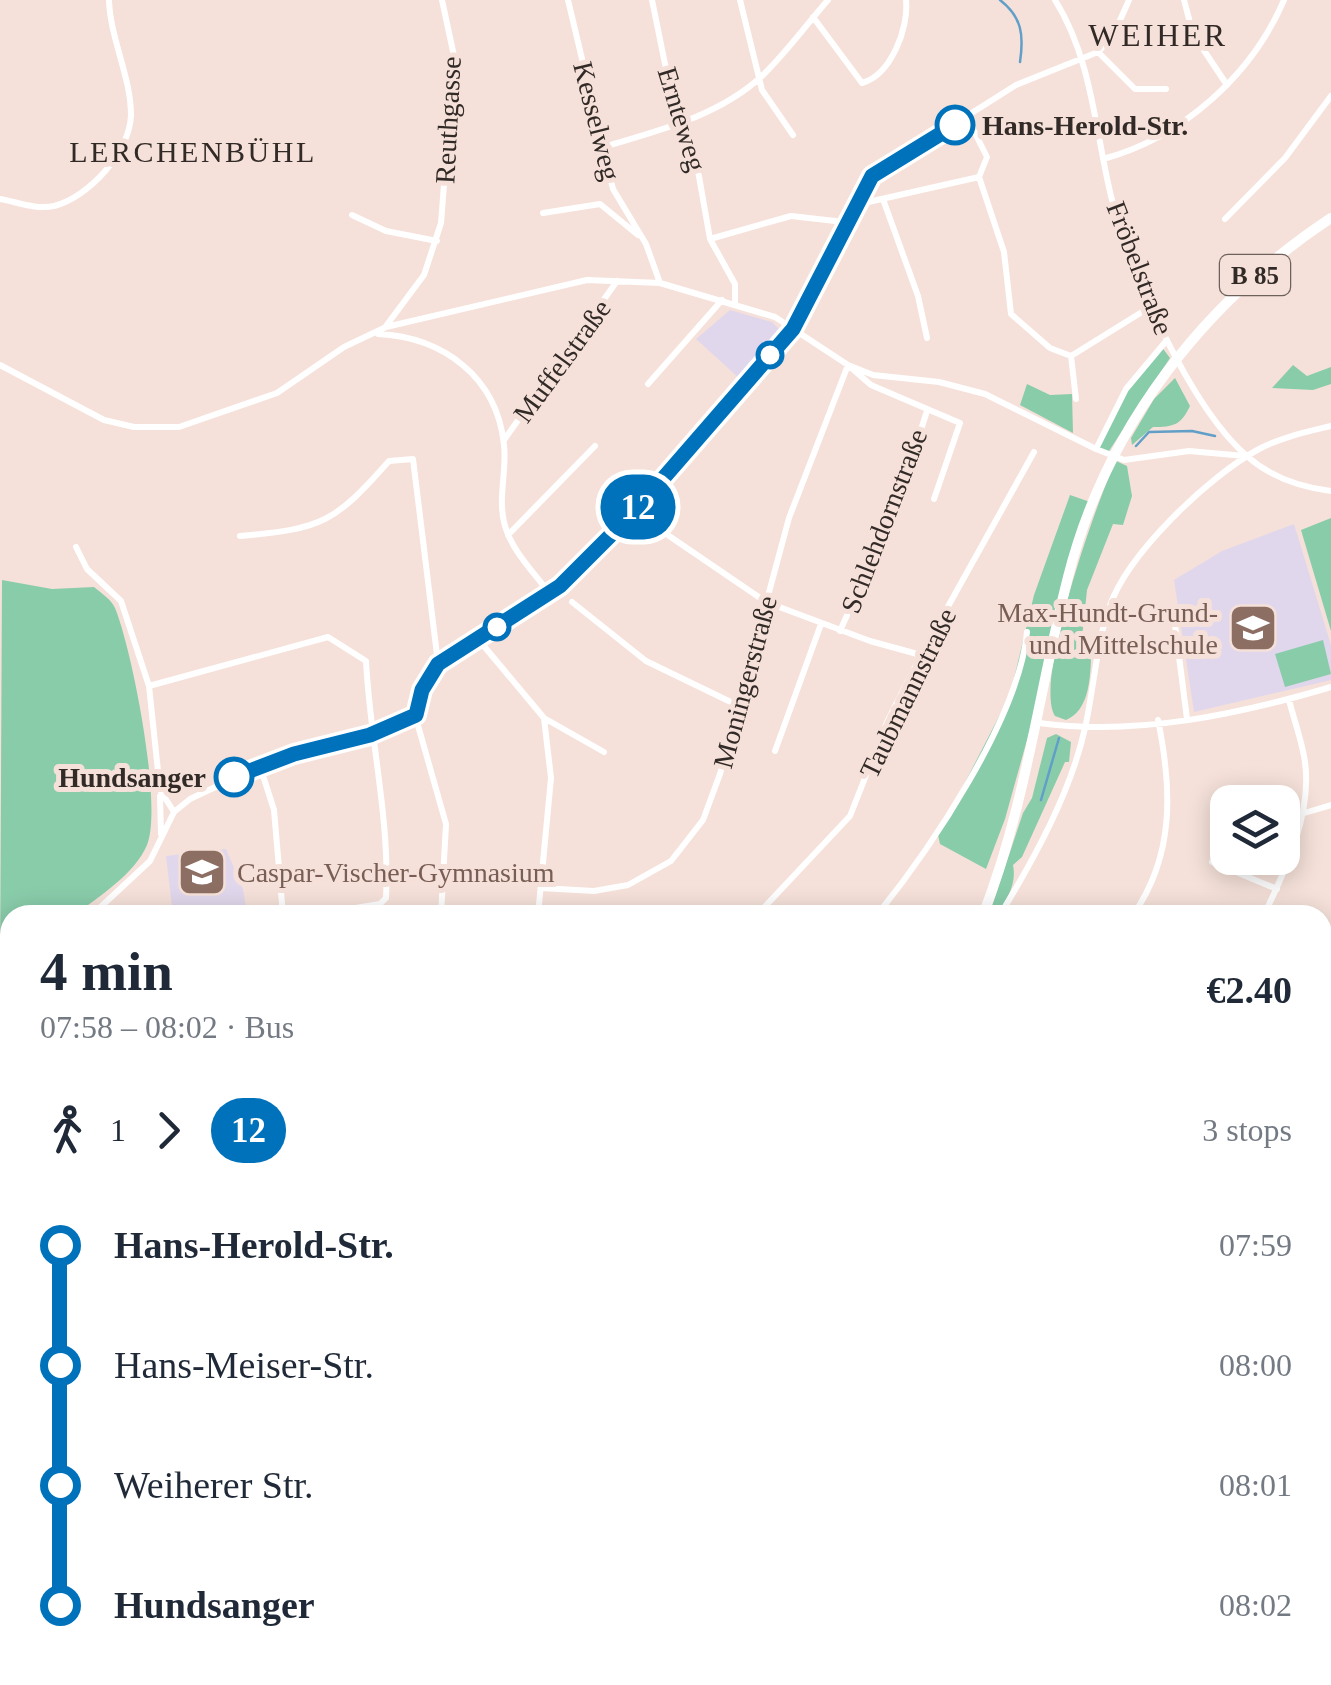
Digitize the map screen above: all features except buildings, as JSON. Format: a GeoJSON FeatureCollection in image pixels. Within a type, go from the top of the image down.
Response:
{"type":"FeatureCollection","features":[{"type":"Feature","properties":{"kind":"main road","name":"B 85"},"geometry":{"type":"LineString","coordinates":[[986,905],[1019,806],[1068,576],[1109,466],[1162,376],[1188,342],[1276,257],[1331,218]]}},
{"type":"Feature","properties":{"kind":"street"},"geometry":{"type":"LineString","coordinates":[[0,199],[52,207],[72,199],[102,174],[124,143],[131,113],[109,0]]}},
{"type":"Feature","properties":{"kind":"street","name":"Reuthgasse"},"geometry":{"type":"LineString","coordinates":[[0,365],[104,420],[163,428],[208,419],[266,398],[344,347],[378,334],[424,275],[436,241],[454,71],[442,0]]}},
{"type":"Feature","properties":{"kind":"street","name":"Kesselweg"},"geometry":{"type":"LineString","coordinates":[[568,0],[600,148],[613,189],[640,236],[660,283]]}},
{"type":"Feature","properties":{"kind":"street","name":"Ernteweg"},"geometry":{"type":"LineString","coordinates":[[652,0],[710,239],[735,284],[735,303]]}},
{"type":"Feature","properties":{"kind":"street"},"geometry":{"type":"LineString","coordinates":[[740,0],[762,90],[793,135]]}},
{"type":"Feature","properties":{"kind":"street"},"geometry":{"type":"LineString","coordinates":[[600,148],[684,123],[760,78],[828,0]]}},
{"type":"Feature","properties":{"kind":"street"},"geometry":{"type":"LineString","coordinates":[[813,17],[862,83],[876,78],[886,67],[907,17],[906,0]]}},
{"type":"Feature","properties":{"kind":"street","name":"Fröbelstraße"},"geometry":{"type":"LineString","coordinates":[[1055,0],[1082,59],[1119,227],[1150,307],[1187,375],[1246,456]]}},
{"type":"Feature","properties":{"kind":"street"},"geometry":{"type":"LineString","coordinates":[[442,905],[446,824],[416,715],[422,690],[438,664],[549,593],[634,512],[793,329],[844,222],[872,176],[1016,85],[1098,52],[1113,36],[1129,0]]}},
{"type":"Feature","properties":{"kind":"street"},"geometry":{"type":"LineString","coordinates":[[1184,0],[1193,34],[1227,84]]}},
{"type":"Feature","properties":{"kind":"street"},"geometry":{"type":"LineString","coordinates":[[1103,159],[1178,125],[1227,84],[1264,40],[1284,0]]}},
{"type":"Feature","properties":{"kind":"street"},"geometry":{"type":"LineString","coordinates":[[1098,52],[1135,89],[1166,89]]}},
{"type":"Feature","properties":{"kind":"street"},"geometry":{"type":"LineString","coordinates":[[1225,220],[1284,158],[1331,96]]}},
{"type":"Feature","properties":{"kind":"street"},"geometry":{"type":"LineString","coordinates":[[967,117],[988,158],[980,177],[1004,252],[1011,314],[1050,348],[1072,356]]}},
{"type":"Feature","properties":{"kind":"street"},"geometry":{"type":"LineString","coordinates":[[854,205],[884,202],[980,177]]}},
{"type":"Feature","properties":{"kind":"street"},"geometry":{"type":"LineString","coordinates":[[884,202],[918,296],[927,338]]}},
{"type":"Feature","properties":{"kind":"street","name":"Kesselweg"},"geometry":{"type":"LineString","coordinates":[[543,213],[600,204],[640,236]]}},
{"type":"Feature","properties":{"kind":"street"},"geometry":{"type":"LineString","coordinates":[[352,216],[386,231],[436,241]]}},
{"type":"Feature","properties":{"kind":"street"},"geometry":{"type":"LineString","coordinates":[[710,239],[790,216],[844,222]]}},
{"type":"Feature","properties":{"kind":"street"},"geometry":{"type":"LineString","coordinates":[[386,327],[587,280],[660,283],[775,317],[848,365],[888,379],[939,382],[1006,403],[1124,460],[1189,451],[1246,456],[1286,481],[1331,491]]}},
{"type":"Feature","properties":{"kind":"street","name":"Muffelstraße"},"geometry":{"type":"LineString","coordinates":[[504,440],[618,280]]}},
{"type":"Feature","properties":{"kind":"street"},"geometry":{"type":"LineString","coordinates":[[648,384],[722,300]]}},
{"type":"Feature","properties":{"kind":"street"},"geometry":{"type":"LineString","coordinates":[[1072,356],[1150,307]]}},
{"type":"Feature","properties":{"kind":"street"},"geometry":{"type":"LineString","coordinates":[[378,334],[416,339],[442,348],[471,368],[487,394],[504,440],[502,512],[508,535],[549,593]]}},
{"type":"Feature","properties":{"kind":"street"},"geometry":{"type":"LineString","coordinates":[[1096,449],[1126,388],[1167,340]]}},
{"type":"Feature","properties":{"kind":"street"},"geometry":{"type":"LineString","coordinates":[[1072,356],[1076,399]]}},
{"type":"Feature","properties":{"kind":"street","name":"Schlehdornstraße"},"geometry":{"type":"LineString","coordinates":[[848,365],[871,385],[960,423],[934,499]]}},
{"type":"Feature","properties":{"kind":"street","name":"Moningerstraße"},"geometry":{"type":"LineString","coordinates":[[541,888],[608,890],[649,876],[671,860],[702,820],[739,706],[789,518],[848,365]]}},
{"type":"Feature","properties":{"kind":"street","name":"Schlehdornstraße"},"geometry":{"type":"LineString","coordinates":[[840,631],[898,501],[927,411]]}},
{"type":"Feature","properties":{"kind":"street"},"geometry":{"type":"LineString","coordinates":[[1005,905],[1054,813],[1085,728],[1109,608],[1126,572],[1162,529],[1246,456],[1291,435],[1331,426]]}},
{"type":"Feature","properties":{"kind":"street"},"geometry":{"type":"LineString","coordinates":[[508,535],[594,446]]}},
{"type":"Feature","properties":{"kind":"street","name":"Taubmannstraße"},"geometry":{"type":"LineString","coordinates":[[765,905],[850,816],[888,722],[921,655],[1034,452]]}},
{"type":"Feature","properties":{"kind":"street"},"geometry":{"type":"LineString","coordinates":[[240,536],[282,532],[325,520],[358,499],[389,461],[413,459],[438,664]]}},
{"type":"Feature","properties":{"kind":"street"},"geometry":{"type":"LineString","coordinates":[[634,512],[766,602],[840,631],[921,655]]}},
{"type":"Feature","properties":{"kind":"street"},"geometry":{"type":"LineString","coordinates":[[76,547],[86,569],[120,600],[149,686],[160,790],[160,842]]}},
{"type":"Feature","properties":{"kind":"street"},"geometry":{"type":"LineString","coordinates":[[572,602],[646,661],[739,706]]}},
{"type":"Feature","properties":{"kind":"street"},"geometry":{"type":"LineString","coordinates":[[1174,617],[1188,719]]}},
{"type":"Feature","properties":{"kind":"street"},"geometry":{"type":"LineString","coordinates":[[775,751],[821,624]]}},
{"type":"Feature","properties":{"kind":"street"},"geometry":{"type":"LineString","coordinates":[[884,905],[946,822],[1010,695],[1023,662],[1027,632]]}},
{"type":"Feature","properties":{"kind":"street"},"geometry":{"type":"LineString","coordinates":[[149,686],[328,637],[366,662],[370,735],[384,808],[383,902],[367,905]]}},
{"type":"Feature","properties":{"kind":"street"},"geometry":{"type":"LineString","coordinates":[[478,639],[544,718],[604,752]]}},
{"type":"Feature","properties":{"kind":"street"},"geometry":{"type":"LineString","coordinates":[[1039,723],[1085,728],[1228,715],[1331,687]]}},
{"type":"Feature","properties":{"kind":"street"},"geometry":{"type":"LineString","coordinates":[[1269,905],[1301,814],[1304,758],[1288,700]]}},
{"type":"Feature","properties":{"kind":"street"},"geometry":{"type":"LineString","coordinates":[[104,905],[138,875],[174,812],[204,790],[260,766],[370,735],[416,715]]}},
{"type":"Feature","properties":{"kind":"street"},"geometry":{"type":"LineString","coordinates":[[539,905],[551,778],[544,718]]}},
{"type":"Feature","properties":{"kind":"street"},"geometry":{"type":"LineString","coordinates":[[1138,905],[1154,874],[1171,805],[1158,720]]}},
{"type":"Feature","properties":{"kind":"street"},"geometry":{"type":"LineString","coordinates":[[260,766],[274,810],[281,905]]}},
{"type":"Feature","properties":{"kind":"street"},"geometry":{"type":"LineString","coordinates":[[160,790],[174,812]]}},
{"type":"Feature","properties":{"kind":"street"},"geometry":{"type":"LineString","coordinates":[[1301,814],[1331,806]]}},
{"type":"Feature","properties":{"kind":"street"},"geometry":{"type":"LineString","coordinates":[[1243,875],[1276,889]]}},
{"type":"Feature","properties":{"kind":"shaded area"},"geometry":{"type":"Polygon","coordinates":[[[730,310],[772,322],[779,329],[776,340],[740,379],[696,339],[730,310]]]}},
{"type":"Feature","properties":{"kind":"shaded area","name":"Max-Hundt-Grund- und Mittelschule"},"geometry":{"type":"Polygon","coordinates":[[[1294,524],[1331,645],[1331,680],[1194,712],[1174,580],[1222,551],[1294,524]]]}},
{"type":"Feature","properties":{"kind":"shaded area","name":"Caspar-Vischer-Gymnasium"},"geometry":{"type":"Polygon","coordinates":[[[226,849],[245,905],[172,905],[166,856],[226,849]]]}},
{"type":"Feature","properties":{"kind":"green space"},"geometry":{"type":"Polygon","coordinates":[[[1161,346],[1170,358],[1107,454],[1096,449],[1115,408],[1161,346]]]}},
{"type":"Feature","properties":{"kind":"green space"},"geometry":{"type":"Polygon","coordinates":[[[1293,365],[1307,376],[1331,367],[1331,384],[1313,390],[1272,388],[1293,365]]]}},
{"type":"Feature","properties":{"kind":"green space"},"geometry":{"type":"Polygon","coordinates":[[[1175,378],[1190,406],[1187,412],[1176,424],[1153,427],[1132,445],[1131,438],[1154,399],[1175,378]]]}},
{"type":"Feature","properties":{"kind":"green space"},"geometry":{"type":"Polygon","coordinates":[[[1027,384],[1050,395],[1072,394],[1073,433],[1020,405],[1027,384]]]}},
{"type":"Feature","properties":{"kind":"green space"},"geometry":{"type":"Polygon","coordinates":[[[1116,461],[1127,466],[1132,496],[1123,525],[1113,524],[1087,590],[1081,647],[1091,660],[1088,686],[1079,710],[1066,720],[1055,716],[1051,697],[1053,667],[1070,590],[1116,461]]]}},
{"type":"Feature","properties":{"kind":"green space"},"geometry":{"type":"Polygon","coordinates":[[[1070,495],[1093,503],[1005,819],[986,869],[940,844],[938,835],[1010,695],[1034,595],[1070,495]]]}},
{"type":"Feature","properties":{"kind":"green space"},"geometry":{"type":"Polygon","coordinates":[[[1331,518],[1331,631],[1301,530],[1331,518]]]}},
{"type":"Feature","properties":{"kind":"green space"},"geometry":{"type":"Polygon","coordinates":[[[2,580],[52,589],[94,587],[113,605],[137,691],[151,797],[147,845],[134,866],[88,905],[0,905],[2,580]]]}},
{"type":"Feature","properties":{"kind":"green space"},"geometry":{"type":"Polygon","coordinates":[[[1323,640],[1331,674],[1285,687],[1275,654],[1323,640]]]}},
{"type":"Feature","properties":{"kind":"green space"},"geometry":{"type":"Polygon","coordinates":[[[1056,734],[1071,742],[1069,762],[1065,762],[1022,857],[1013,865],[1014,879],[1008,897],[1003,905],[992,905],[1023,813],[1032,798],[1047,738],[1056,734]]]}},
{"type":"Feature","properties":{"kind":"waterway"},"geometry":{"type":"LineString","coordinates":[[1000,0],[1020,27],[1020,62]]}},
{"type":"Feature","properties":{"kind":"waterway"},"geometry":{"type":"LineString","coordinates":[[1136,446],[1149,432],[1192,431],[1215,436]]}},
{"type":"Feature","properties":{"kind":"waterway"},"geometry":{"type":"LineString","coordinates":[[1041,800],[1059,738]]}},
{"type":"Feature","properties":{"kind":"bus line","name":"12"},"geometry":{"type":"LineString","coordinates":[[234,777],[294,754],[370,735],[416,715],[416,703],[438,664],[560,586],[634,512],[793,329],[844,222],[872,176],[955,125]]}},
{"type":"Feature","properties":{"kind":"place","name":"Hans-Herold-Str."},"geometry":{"type":"Point","coordinates":[955,125]}},
{"type":"Feature","properties":{"kind":"place","name":"Max-Hundt-Grund- und Mittelschule"},"geometry":{"type":"Point","coordinates":[1253,628]}},
{"type":"Feature","properties":{"kind":"place","name":"Hundsanger"},"geometry":{"type":"Point","coordinates":[234,777]}},
{"type":"Feature","properties":{"kind":"place","name":"Caspar-Vischer-Gymnasium"},"geometry":{"type":"Point","coordinates":[202,872]}},
{"type":"Feature","properties":{"kind":"district","name":"WEIHER"},"geometry":{"type":"Point","coordinates":[1158,35]}},
{"type":"Feature","properties":{"kind":"district","name":"LERCHENBÜHL"},"geometry":{"type":"Point","coordinates":[193,151]}}]}
